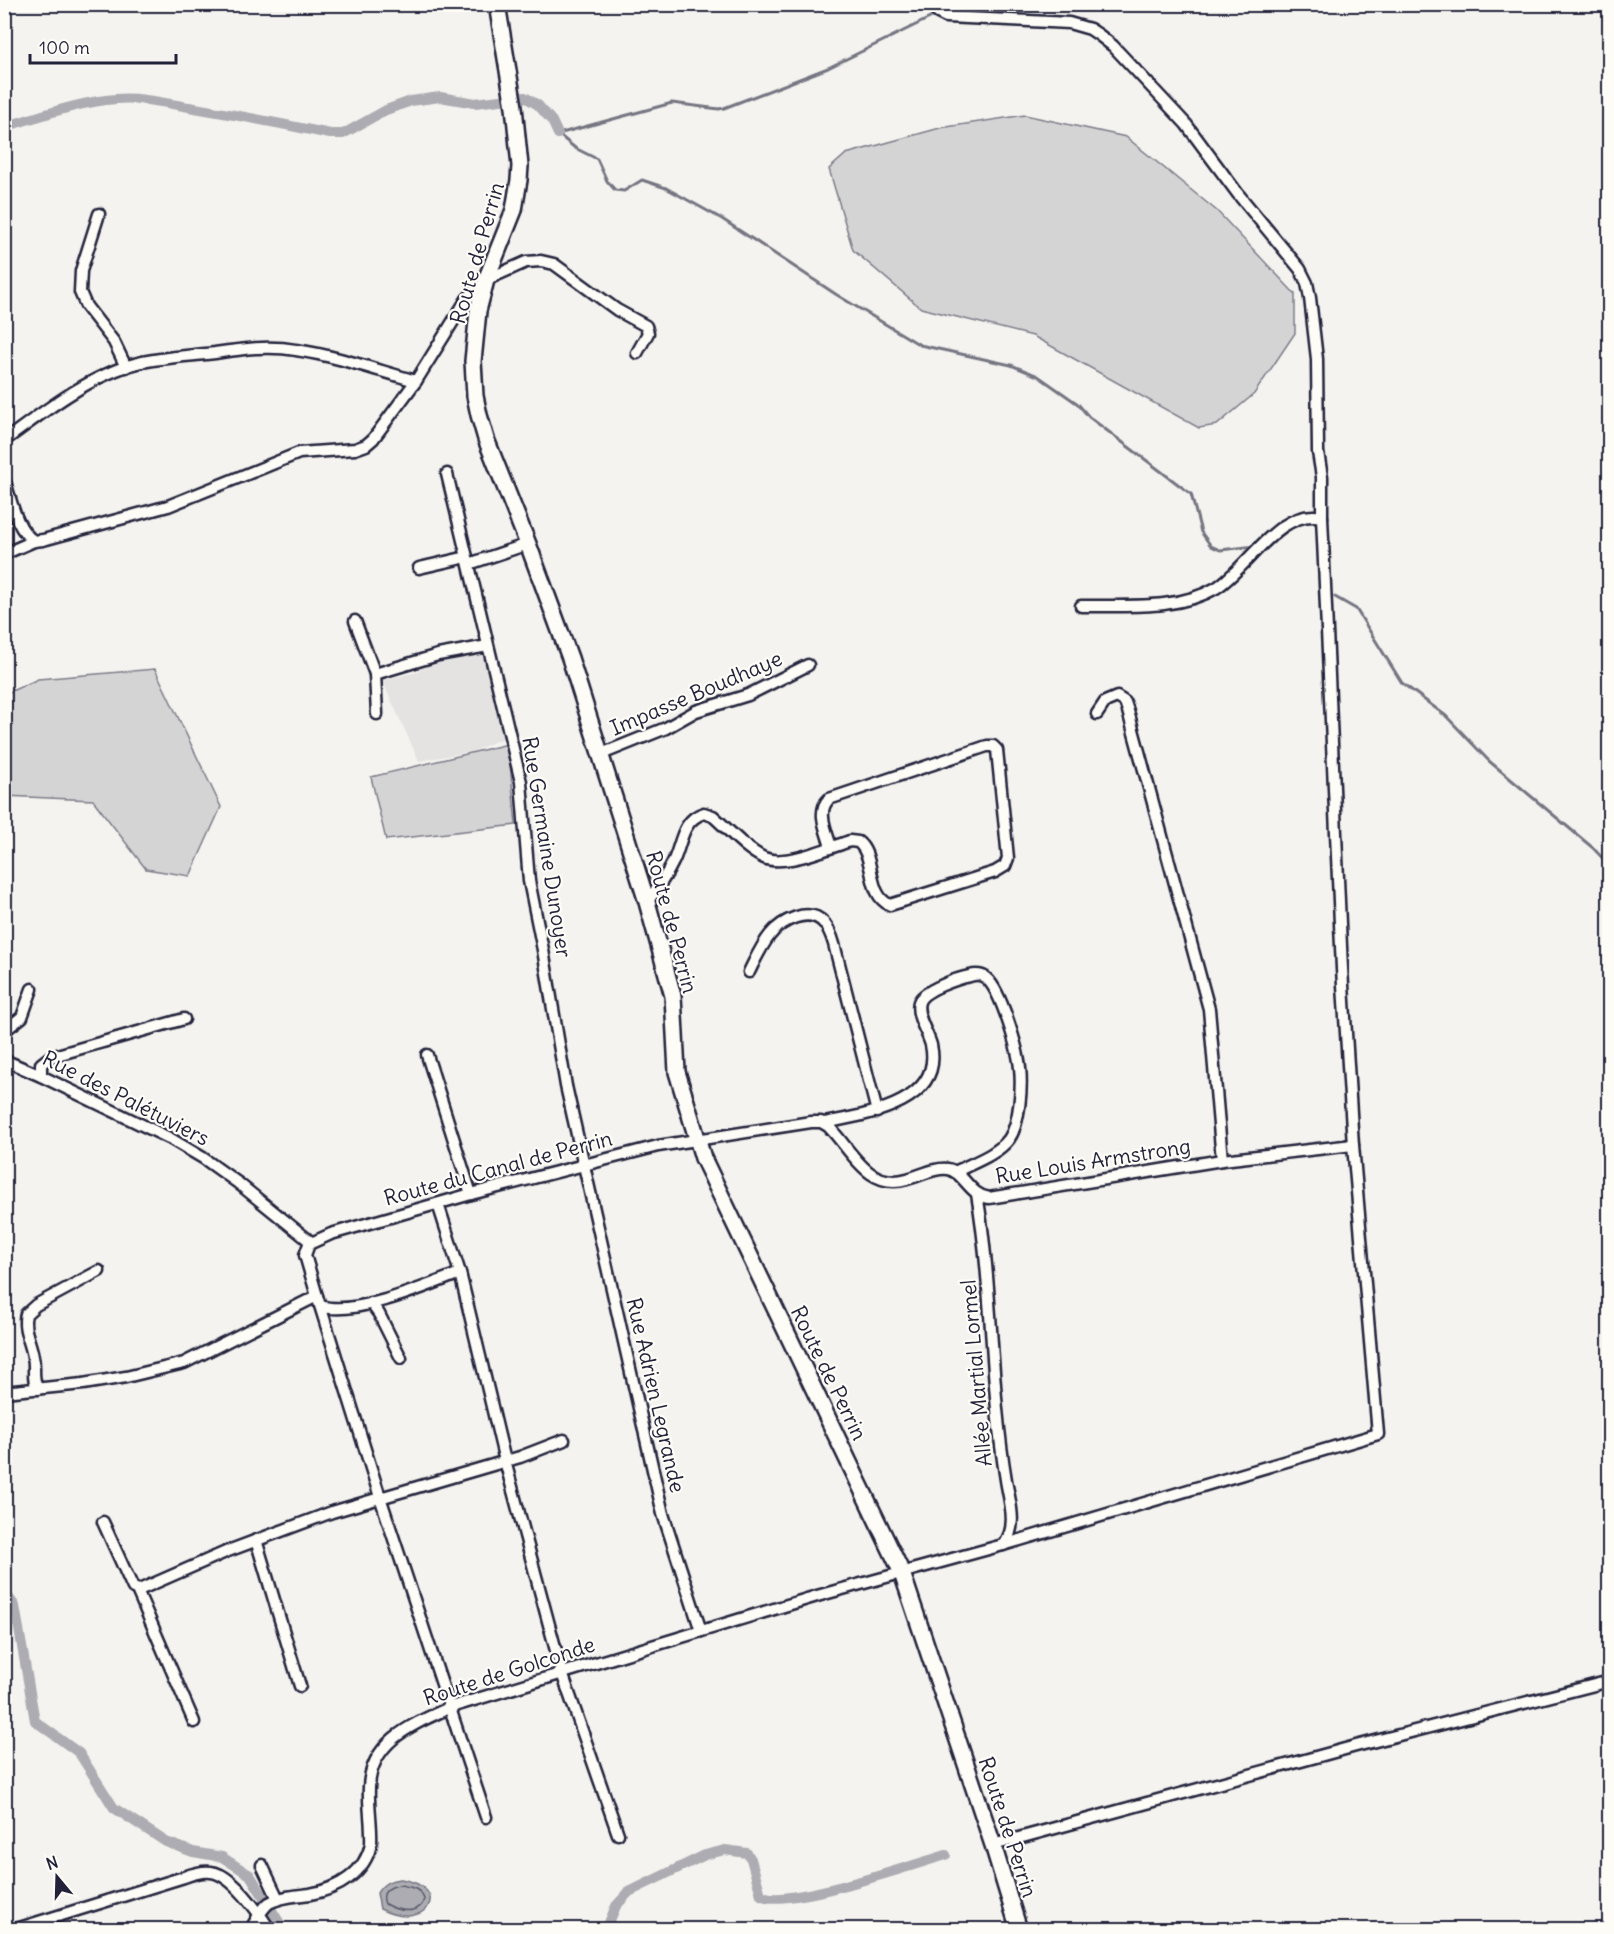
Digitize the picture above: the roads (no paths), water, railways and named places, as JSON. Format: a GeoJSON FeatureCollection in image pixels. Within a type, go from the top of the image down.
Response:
{"type":"FeatureCollection","features":[{"type":"Feature","properties":{"kind":"main road","name":"Route de Perrin"},"geometry":{"type":"LineString","coordinates":[[497,4],[514,107],[520,166],[518,194],[486,280],[476,325],[473,361],[475,396],[486,439],[570,658],[647,902],[673,996],[677,1072],[697,1141],[713,1180],[902,1573],[1019,1929]]}},
{"type":"Feature","properties":{"kind":"street"},"geometry":{"type":"LineString","coordinates":[[937,10],[951,18],[1069,23],[1090,29],[1100,35],[1186,124],[1238,194],[1300,269],[1307,283],[1317,358],[1318,452],[1322,477],[1341,957],[1353,1145]]}},
{"type":"Feature","properties":{"kind":"street"},"geometry":{"type":"LineString","coordinates":[[99,214],[81,271],[80,292],[86,306],[114,342],[126,367]]}},
{"type":"Feature","properties":{"kind":"street"},"geometry":{"type":"LineString","coordinates":[[4,554],[34,540],[43,540],[168,506],[299,453],[363,447],[373,439],[416,381],[466,299],[486,280],[526,262],[541,261],[554,264],[617,310],[646,326],[648,333],[637,353]]}},
{"type":"Feature","properties":{"kind":"street"},"geometry":{"type":"LineString","coordinates":[[4,441],[66,398],[126,367],[150,361],[260,347],[282,348],[313,353],[416,381]]}},
{"type":"Feature","properties":{"kind":"street","name":"Rue Germaine Dunoyer"},"geometry":{"type":"LineString","coordinates":[[447,474],[521,782],[529,881],[566,1086],[584,1165]]}},
{"type":"Feature","properties":{"kind":"street"},"geometry":{"type":"LineString","coordinates":[[4,479],[21,526],[26,535],[34,540]]}},
{"type":"Feature","properties":{"kind":"street"},"geometry":{"type":"LineString","coordinates":[[1081,606],[1149,604],[1195,597],[1214,588],[1236,573],[1267,540],[1286,524],[1304,516],[1322,517]]}},
{"type":"Feature","properties":{"kind":"street"},"geometry":{"type":"LineString","coordinates":[[419,568],[468,560],[528,544]]}},
{"type":"Feature","properties":{"kind":"street"},"geometry":{"type":"LineString","coordinates":[[355,621],[375,674],[377,714]]}},
{"type":"Feature","properties":{"kind":"street"},"geometry":{"type":"LineString","coordinates":[[375,674],[438,655],[488,646]]}},
{"type":"Feature","properties":{"kind":"street","name":"Impasse Boudhaye"},"geometry":{"type":"LineString","coordinates":[[599,755],[666,728],[696,711],[748,695],[808,665]]}},
{"type":"Feature","properties":{"kind":"street"},"geometry":{"type":"LineString","coordinates":[[1097,714],[1108,700],[1120,698],[1127,706],[1209,1009],[1222,1160]]}},
{"type":"Feature","properties":{"kind":"street"},"geometry":{"type":"LineString","coordinates":[[647,902],[673,862],[687,825],[693,818],[707,813],[763,858],[775,861],[792,859],[831,847],[850,841],[861,843],[865,848],[879,896],[890,904],[1002,869],[1008,854],[997,750],[993,746],[987,746],[829,799],[822,811],[831,847]]}},
{"type":"Feature","properties":{"kind":"street"},"geometry":{"type":"LineString","coordinates":[[749,972],[771,934],[784,922],[806,916],[825,924],[834,944],[877,1112]]}},
{"type":"Feature","properties":{"kind":"street"},"geometry":{"type":"LineString","coordinates":[[697,1141],[803,1123],[824,1123],[891,1107],[914,1093],[922,1085],[933,1062],[931,1043],[918,1006],[923,995],[966,977],[976,975],[986,978],[992,985],[1016,1043],[1021,1078],[1018,1114],[1013,1131],[1002,1146],[955,1172],[945,1169],[937,1170],[899,1182],[877,1178],[863,1168],[824,1123]]}},
{"type":"Feature","properties":{"kind":"street"},"geometry":{"type":"LineString","coordinates":[[4,1031],[22,1017],[32,989]]}},
{"type":"Feature","properties":{"kind":"street"},"geometry":{"type":"LineString","coordinates":[[41,1076],[41,1064],[50,1057],[184,1019]]}},
{"type":"Feature","properties":{"kind":"street"},"geometry":{"type":"LineString","coordinates":[[427,1055],[471,1194]]}},
{"type":"Feature","properties":{"kind":"street","name":"Rue des Palétuviers"},"geometry":{"type":"LineString","coordinates":[[4,1060],[171,1139],[203,1158],[245,1188],[311,1242]]}},
{"type":"Feature","properties":{"kind":"street","name":"Route du Canal de Perrin"},"geometry":{"type":"LineString","coordinates":[[311,1242],[331,1234],[471,1194],[658,1146],[697,1141]]}},
{"type":"Feature","properties":{"kind":"street","name":"Rue Louis Armstrong"},"geometry":{"type":"LineString","coordinates":[[955,1172],[977,1194],[995,1198],[1222,1160],[1353,1145]]}},
{"type":"Feature","properties":{"kind":"street","name":"Route de Golconde"},"geometry":{"type":"LineString","coordinates":[[278,1899],[313,1893],[339,1885],[358,1870],[370,1852],[369,1786],[370,1772],[375,1761],[386,1744],[403,1730],[451,1707],[701,1631],[1003,1545],[1378,1434],[1353,1145]]}},
{"type":"Feature","properties":{"kind":"street","name":"Rue Adrien Legrande"},"geometry":{"type":"LineString","coordinates":[[584,1165],[663,1514],[701,1631]]}},
{"type":"Feature","properties":{"kind":"street","name":"Allée Martial Lormel"},"geometry":{"type":"LineString","coordinates":[[977,1194],[983,1233],[998,1428],[1012,1515],[1010,1534],[1003,1545]]}},
{"type":"Feature","properties":{"kind":"street"},"geometry":{"type":"LineString","coordinates":[[438,1204],[460,1273],[505,1461],[562,1673],[618,1834]]}},
{"type":"Feature","properties":{"kind":"street"},"geometry":{"type":"LineString","coordinates":[[311,1242],[306,1247],[305,1254],[319,1301],[380,1497],[486,1817]]}},
{"type":"Feature","properties":{"kind":"street"},"geometry":{"type":"LineString","coordinates":[[38,1389],[33,1380],[34,1360],[25,1325],[26,1314],[36,1305],[99,1271]]}},
{"type":"Feature","properties":{"kind":"street"},"geometry":{"type":"LineString","coordinates":[[4,1392],[126,1377],[184,1363],[319,1301],[336,1309],[371,1303],[460,1273]]}},
{"type":"Feature","properties":{"kind":"street"},"geometry":{"type":"LineString","coordinates":[[371,1303],[401,1358]]}},
{"type":"Feature","properties":{"kind":"street"},"geometry":{"type":"LineString","coordinates":[[137,1590],[256,1540],[380,1497],[505,1461],[564,1440]]}},
{"type":"Feature","properties":{"kind":"street"},"geometry":{"type":"LineString","coordinates":[[103,1522],[127,1578],[137,1590],[194,1722]]}},
{"type":"Feature","properties":{"kind":"street"},"geometry":{"type":"LineString","coordinates":[[256,1540],[300,1686]]}},
{"type":"Feature","properties":{"kind":"street"},"geometry":{"type":"LineString","coordinates":[[993,1845],[1356,1746],[1610,1681]]}},
{"type":"Feature","properties":{"kind":"street"},"geometry":{"type":"LineString","coordinates":[[250,1929],[267,1905],[278,1899],[262,1865]]}},
{"type":"Feature","properties":{"kind":"street"},"geometry":{"type":"LineString","coordinates":[[13,1929],[204,1872],[215,1872],[226,1878],[260,1914],[270,1929]]}},
{"type":"Feature","properties":{"kind":"water"},"geometry":{"type":"Polygon","coordinates":[[[401,1879],[417,1884],[427,1891],[430,1899],[428,1906],[421,1912],[411,1916],[397,1915],[380,1909],[377,1893],[379,1890],[393,1880],[401,1879]]]}},
{"type":"Feature","properties":{"kind":"waterway"},"geometry":{"type":"LineString","coordinates":[[944,11],[958,4]]}},
{"type":"Feature","properties":{"kind":"waterway"},"geometry":{"type":"LineString","coordinates":[[938,14],[828,68],[724,108],[672,103],[558,134],[575,148],[597,159],[607,181],[615,190],[624,191],[642,180],[666,188],[722,219],[837,295],[920,345],[1011,365],[1038,376],[1078,404],[1089,417],[1191,494],[1201,532],[1211,546],[1220,550],[1256,546]]}},
{"type":"Feature","properties":{"kind":"waterway"},"geometry":{"type":"LineString","coordinates":[[4,127],[74,106],[125,99],[162,102],[330,134],[343,134],[386,110],[411,101],[440,97],[475,103],[525,97],[538,105],[552,121],[558,134]]}},
{"type":"Feature","properties":{"kind":"waterway"},"geometry":{"type":"LineString","coordinates":[[1335,597],[1356,609],[1402,683],[1446,716],[1489,761],[1593,848],[1610,866]]}},
{"type":"Feature","properties":{"kind":"waterway"},"geometry":{"type":"LineString","coordinates":[[4,1591],[15,1606],[35,1721],[79,1753],[114,1808],[166,1842],[193,1852],[222,1857],[250,1875],[284,1930]]}},
{"type":"Feature","properties":{"kind":"waterway"},"geometry":{"type":"LineString","coordinates":[[606,1930],[616,1906],[629,1892],[705,1855],[725,1850],[747,1853],[751,1859],[761,1895],[774,1898],[795,1896],[850,1884],[946,1855]]}}]}
